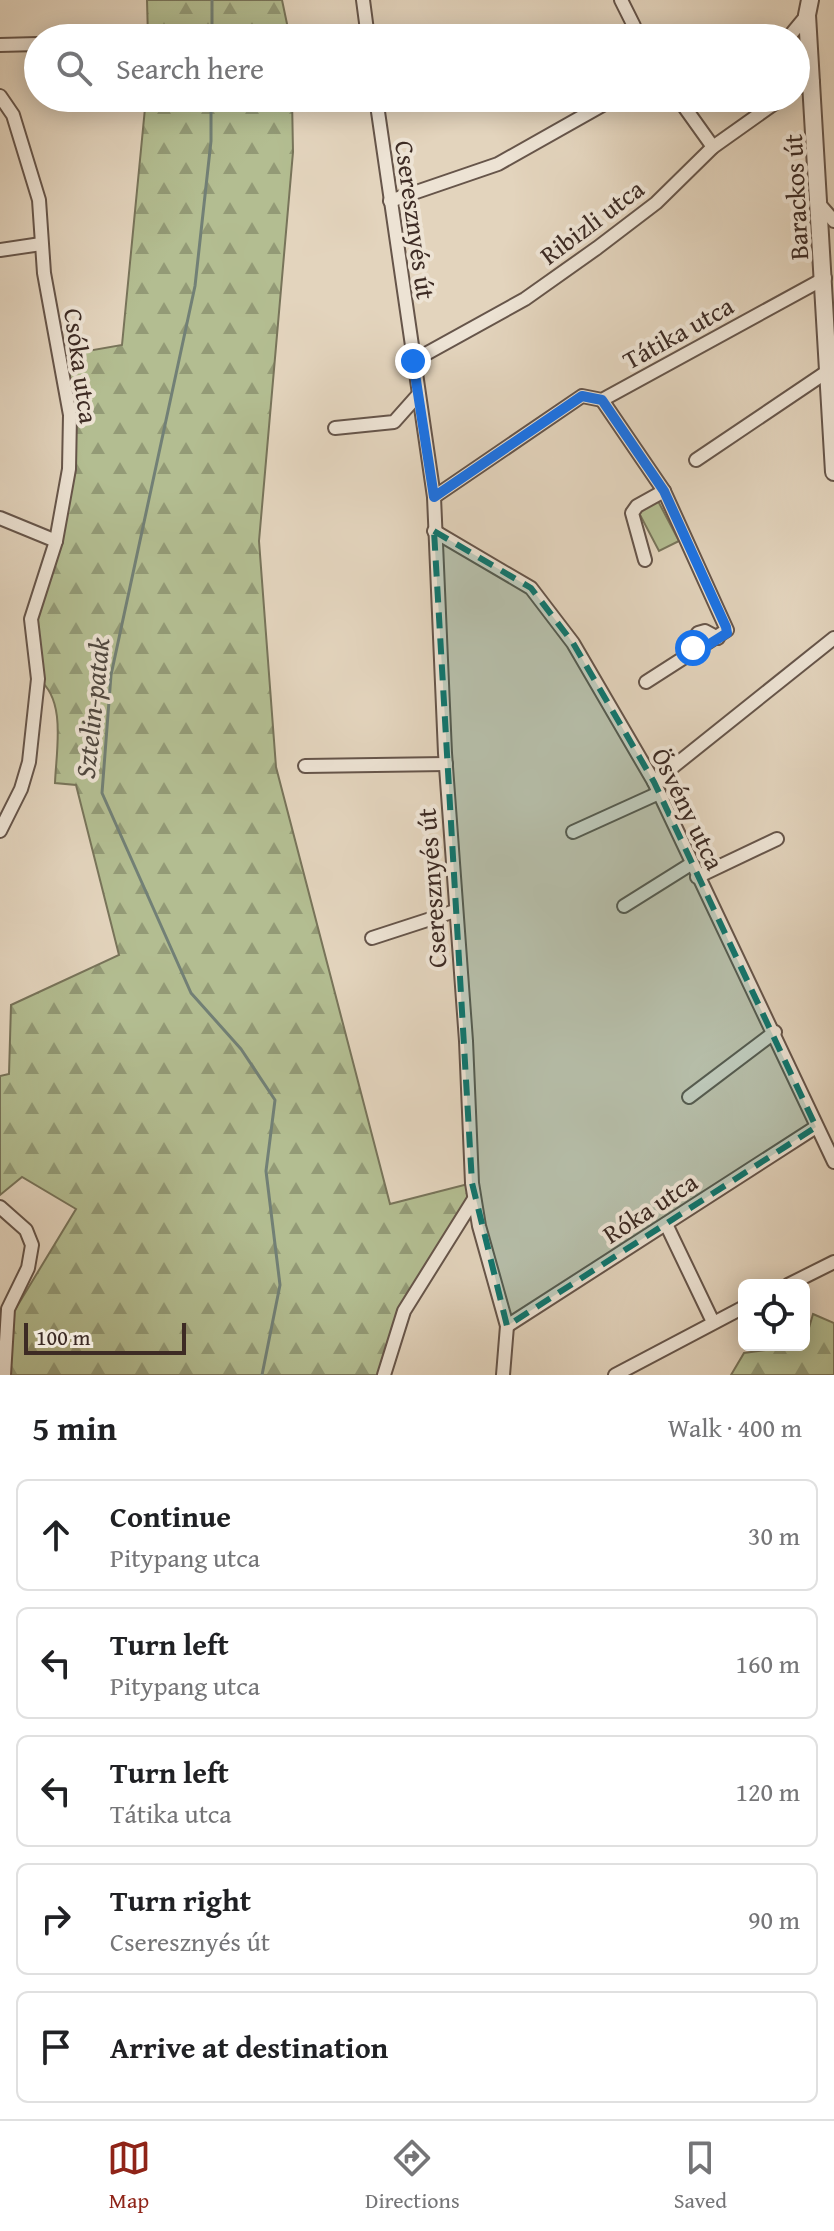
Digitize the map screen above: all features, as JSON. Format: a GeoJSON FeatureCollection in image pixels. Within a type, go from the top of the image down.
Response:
{"type":"FeatureCollection","features":[{"type":"Feature","properties":{"kind":"street"},"geometry":{"type":"LineString","coordinates":[[363,0],[366,24]]}},
{"type":"Feature","properties":{"kind":"street"},"geometry":{"type":"LineString","coordinates":[[621,0],[633,24]]}},
{"type":"Feature","properties":{"kind":"street","name":"Barackos út"},"geometry":{"type":"LineString","coordinates":[[797,24],[809,7]]}},
{"type":"Feature","properties":{"kind":"street","name":"Barackos út"},"geometry":{"type":"LineString","coordinates":[[810,26],[828,289],[828,371],[834,472]]}},
{"type":"Feature","properties":{"kind":"street"},"geometry":{"type":"LineString","coordinates":[[0,45],[24,44]]}},
{"type":"Feature","properties":{"kind":"street","name":"Csóka utca"},"geometry":{"type":"LineString","coordinates":[[0,96],[13,115],[39,200],[41,244],[70,415],[69,469],[56,541],[31,619],[38,679],[29,762],[21,789],[0,831]]}},
{"type":"Feature","properties":{"kind":"street","name":"Cseresznyés út"},"geometry":{"type":"LineString","coordinates":[[378,112],[434,497],[446,764],[474,1199],[507,1326],[503,1375]]}},
{"type":"Feature","properties":{"kind":"street"},"geometry":{"type":"LineString","coordinates":[[390,201],[498,164],[590,112]]}},
{"type":"Feature","properties":{"kind":"street"},"geometry":{"type":"LineString","coordinates":[[688,112],[713,147]]}},
{"type":"Feature","properties":{"kind":"street","name":"Ribizli utca"},"geometry":{"type":"LineString","coordinates":[[413,361],[525,299],[597,248],[666,194],[713,147],[762,112]]}},
{"type":"Feature","properties":{"kind":"street"},"geometry":{"type":"LineString","coordinates":[[820,205],[834,221]]}},
{"type":"Feature","properties":{"kind":"street"},"geometry":{"type":"LineString","coordinates":[[0,250],[41,244]]}},
{"type":"Feature","properties":{"kind":"street","name":"Tátika utca"},"geometry":{"type":"LineString","coordinates":[[434,497],[582,396],[602,400],[828,289]]}},
{"type":"Feature","properties":{"kind":"street"},"geometry":{"type":"LineString","coordinates":[[696,460],[828,371]]}},
{"type":"Feature","properties":{"kind":"street"},"geometry":{"type":"LineString","coordinates":[[335,428],[394,422],[418,395]]}},
{"type":"Feature","properties":{"kind":"street"},"geometry":{"type":"LineString","coordinates":[[602,400],[664,491],[727,633],[646,682]]}},
{"type":"Feature","properties":{"kind":"street"},"geometry":{"type":"LineString","coordinates":[[645,560],[632,513],[637,506],[664,491]]}},
{"type":"Feature","properties":{"kind":"street"},"geometry":{"type":"LineString","coordinates":[[0,518],[56,541]]}},
{"type":"Feature","properties":{"kind":"street","name":"Ösvény utca"},"geometry":{"type":"LineString","coordinates":[[434,531],[531,588],[573,643],[657,788],[834,1162]]}},
{"type":"Feature","properties":{"kind":"street"},"geometry":{"type":"LineString","coordinates":[[573,832],[657,788],[834,638]]}},
{"type":"Feature","properties":{"kind":"street"},"geometry":{"type":"LineString","coordinates":[[305,766],[446,764]]}},
{"type":"Feature","properties":{"kind":"street"},"geometry":{"type":"LineString","coordinates":[[624,906],[694,871],[777,839]]}},
{"type":"Feature","properties":{"kind":"street"},"geometry":{"type":"LineString","coordinates":[[372,938],[455,911]]}},
{"type":"Feature","properties":{"kind":"street"},"geometry":{"type":"LineString","coordinates":[[689,1097],[775,1032]]}},
{"type":"Feature","properties":{"kind":"street","name":"Róka utca"},"geometry":{"type":"LineString","coordinates":[[507,1326],[816,1127]]}},
{"type":"Feature","properties":{"kind":"street"},"geometry":{"type":"LineString","coordinates":[[384,1375],[404,1311],[474,1199]]}},
{"type":"Feature","properties":{"kind":"street"},"geometry":{"type":"LineString","coordinates":[[0,1207],[26,1230],[32,1245],[28,1268],[8,1309],[4,1375]]}},
{"type":"Feature","properties":{"kind":"street"},"geometry":{"type":"LineString","coordinates":[[666,1224],[713,1322]]}},
{"type":"Feature","properties":{"kind":"street"},"geometry":{"type":"LineString","coordinates":[[800,1279],[834,1262]]}},
{"type":"Feature","properties":{"kind":"street"},"geometry":{"type":"LineString","coordinates":[[615,1375],[738,1310]]}},
{"type":"Feature","properties":{"kind":"highlighted area"},"geometry":{"type":"Polygon","coordinates":[[[434,531],[531,588],[573,643],[654,782],[816,1127],[507,1326],[472,1183],[434,531]]]}},
{"type":"Feature","properties":{"kind":"green space"},"geometry":{"type":"Polygon","coordinates":[[[147,0],[282,0],[287,24],[148,24],[147,0]]]}},
{"type":"Feature","properties":{"kind":"green space"},"geometry":{"type":"Polygon","coordinates":[[[145,112],[292,112],[293,152],[259,541],[276,767],[390,1204],[472,1183],[474,1199],[416,1291],[384,1375],[9,1375],[13,1313],[76,1209],[22,1177],[0,1195],[0,1076],[9,1074],[11,1005],[119,955],[76,785],[55,783],[58,742],[56,713],[53,699],[38,679],[31,633],[69,469],[59,356],[122,345],[145,112]]]}},
{"type":"Feature","properties":{"kind":"green space"},"geometry":{"type":"Polygon","coordinates":[[[658,501],[679,541],[659,551],[638,511],[658,501]]]}},
{"type":"Feature","properties":{"kind":"green space"},"geometry":{"type":"Polygon","coordinates":[[[813,1314],[834,1323],[834,1375],[731,1375],[744,1353],[810,1351],[813,1314]]]}},
{"type":"Feature","properties":{"kind":"waterway","name":"Sztelin-patak"},"geometry":{"type":"LineString","coordinates":[[212,0],[212,24]]}},
{"type":"Feature","properties":{"kind":"waterway","name":"Sztelin-patak"},"geometry":{"type":"LineString","coordinates":[[211,112],[211,141],[195,286],[111,675],[102,793],[191,993],[241,1049],[275,1100],[266,1171],[280,1285],[262,1375]]}},
{"type":"Feature","properties":{"kind":"route"},"geometry":{"type":"LineString","coordinates":[[413,361],[434,497],[482,467],[560,408],[582,396],[602,400],[664,491],[726,627],[727,633],[697,652],[693,648]]}}]}
